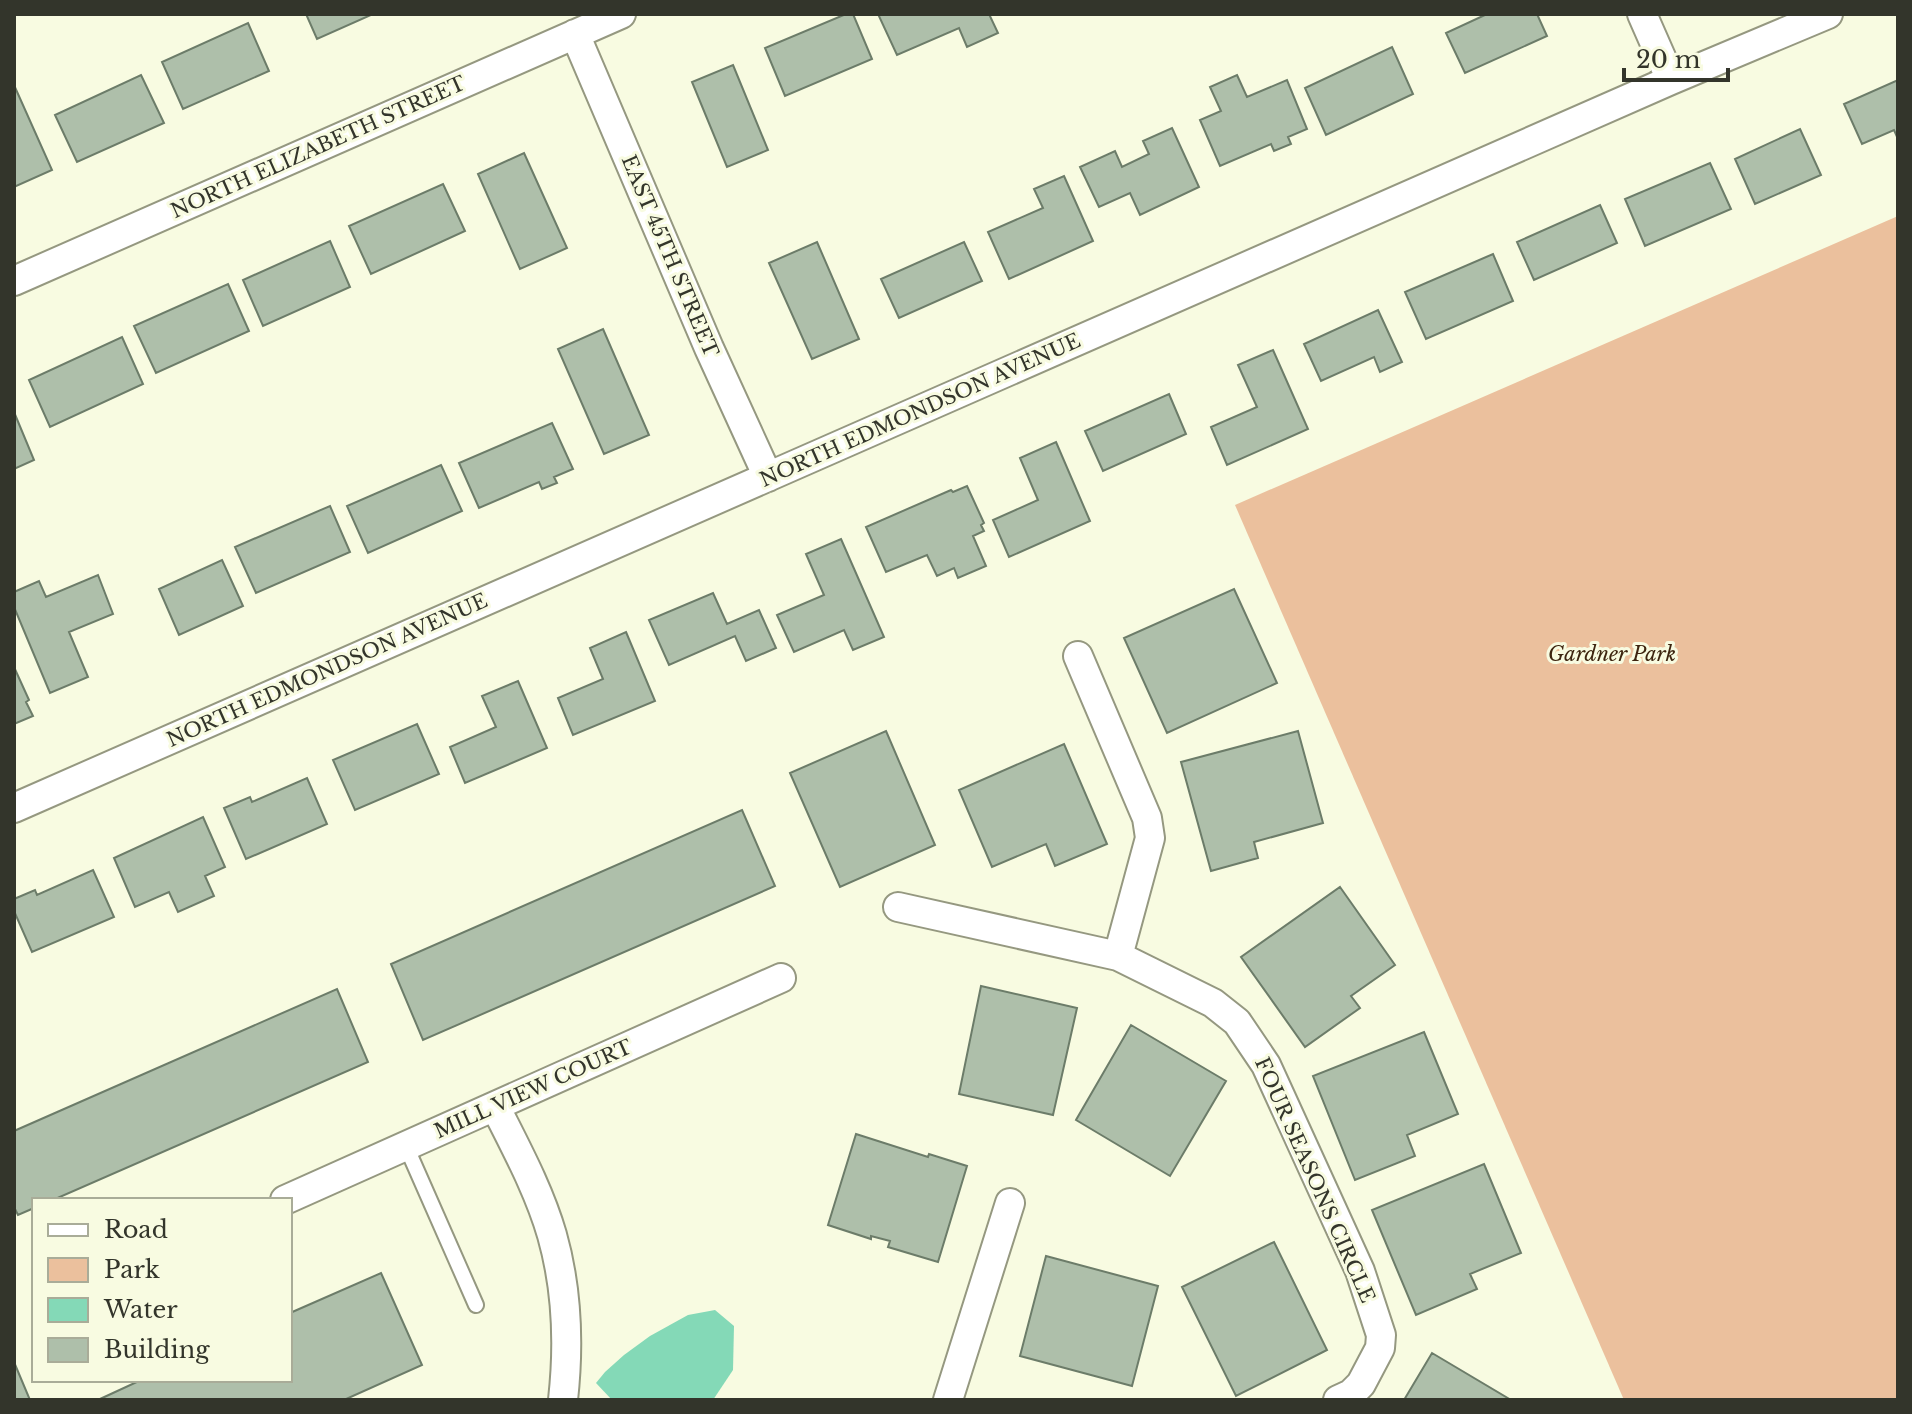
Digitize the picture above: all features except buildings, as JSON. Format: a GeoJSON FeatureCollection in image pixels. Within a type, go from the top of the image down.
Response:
{"type":"FeatureCollection","features":[{"type":"Feature","properties":{"kind":"street","name":"NORTH ELIZABETH STREET"},"geometry":{"type":"LineString","coordinates":[[14,281],[621,14]]}},
{"type":"Feature","properties":{"kind":"street"},"geometry":{"type":"LineString","coordinates":[[1642,14],[1671,80]]}},
{"type":"Feature","properties":{"kind":"street","name":"NORTH EDMONDSON AVENUE"},"geometry":{"type":"LineString","coordinates":[[14,808],[1671,80],[1828,14]]}},
{"type":"Feature","properties":{"kind":"street","name":"EAST 45TH STREET"},"geometry":{"type":"LineString","coordinates":[[575,34],[709,348],[768,477]]}},
{"type":"Feature","properties":{"kind":"street"},"geometry":{"type":"LineString","coordinates":[[1078,656],[1147,818],[1150,838],[1118,956]]}},
{"type":"Feature","properties":{"kind":"street","name":"FOUR SEASONS CIRCLE"},"geometry":{"type":"LineString","coordinates":[[898,907],[1118,956],[1213,1003],[1243,1030],[1266,1065],[1360,1271],[1381,1335],[1380,1348],[1361,1384],[1351,1394],[1338,1400]]}},
{"type":"Feature","properties":{"kind":"street","name":"MILL VIEW COURT"},"geometry":{"type":"LineString","coordinates":[[289,1198],[781,978]]}},
{"type":"Feature","properties":{"kind":"street"},"geometry":{"type":"LineString","coordinates":[[495,1106],[535,1189],[554,1246],[564,1300],[563,1400]]}},
{"type":"Feature","properties":{"kind":"street"},"geometry":{"type":"LineString","coordinates":[[948,1400],[1010,1203]]}},
{"type":"Feature","properties":{"kind":"lane"},"geometry":{"type":"LineString","coordinates":[[406,1146],[476,1305]]}},
{"type":"Feature","properties":{"kind":"green space","name":"Gardner Park"},"geometry":{"type":"Polygon","coordinates":[[[1898,216],[1898,1400],[1624,1400],[1235,505],[1898,216]]]}},
{"type":"Feature","properties":{"kind":"water"},"geometry":{"type":"Polygon","coordinates":[[[715,1310],[734,1326],[733,1370],[713,1400],[612,1400],[596,1383],[624,1355],[650,1336],[688,1315],[715,1310]]]}}]}
